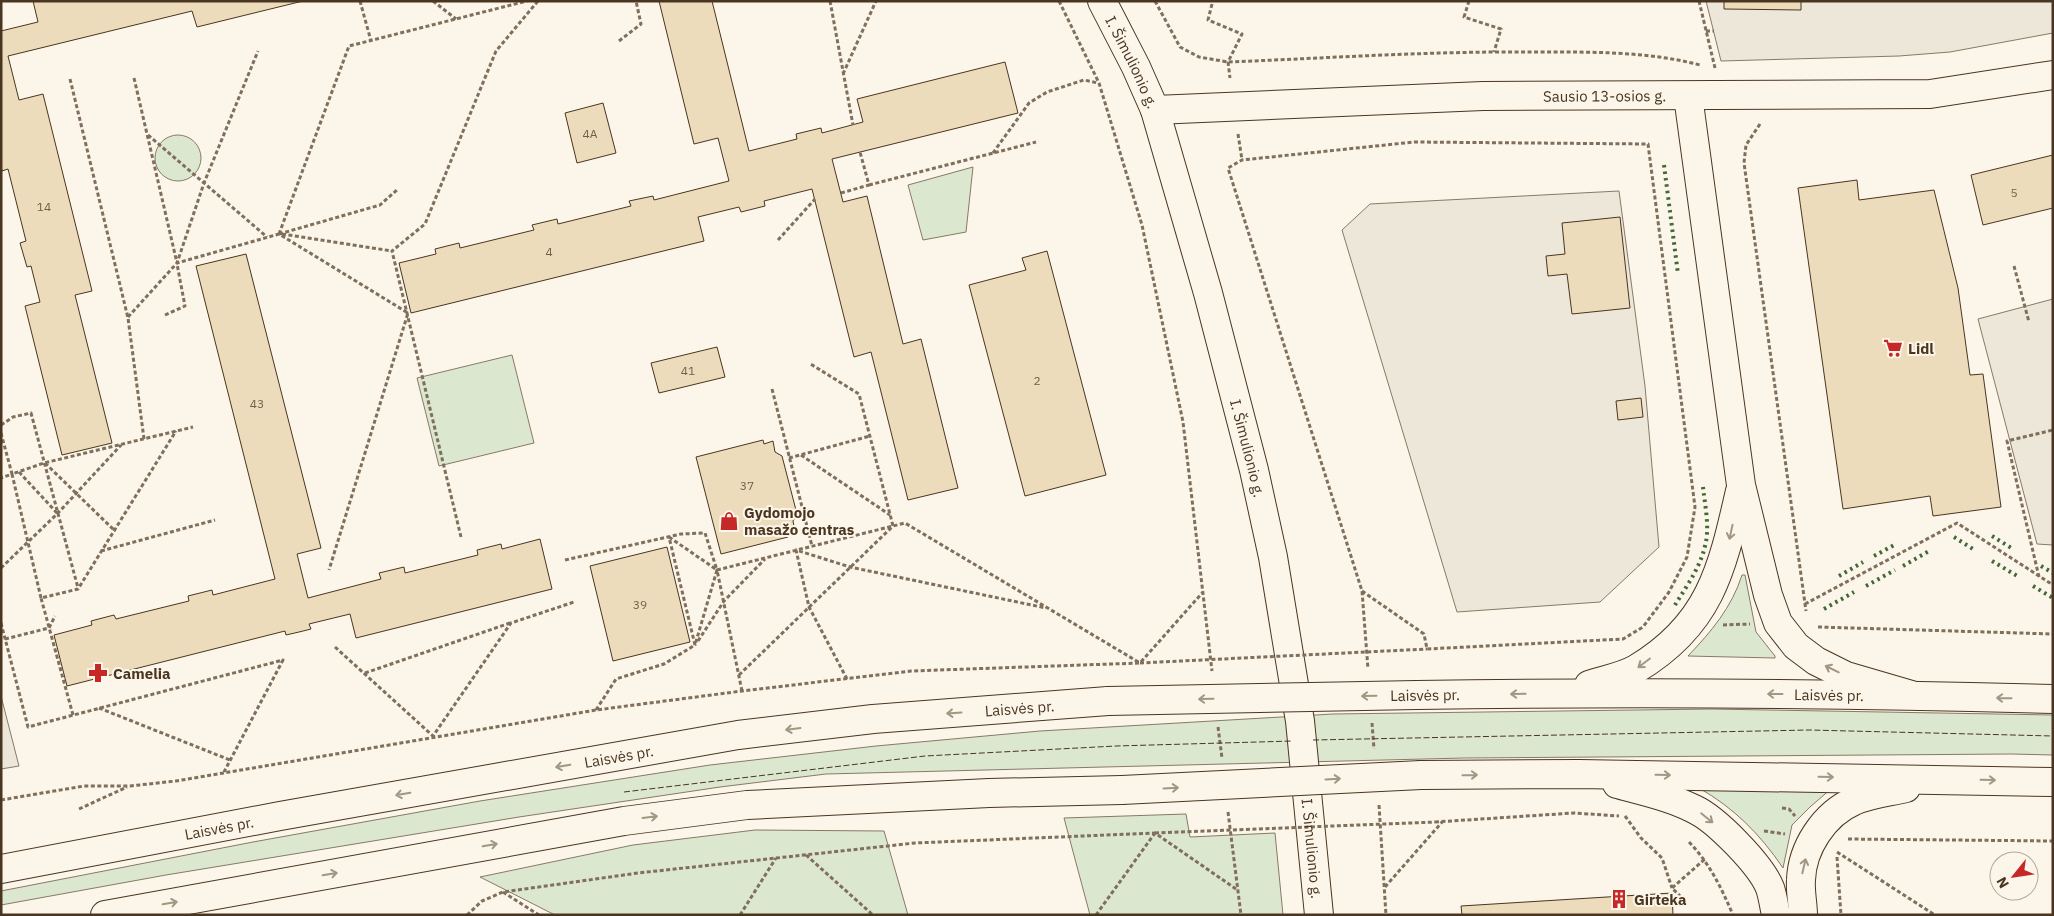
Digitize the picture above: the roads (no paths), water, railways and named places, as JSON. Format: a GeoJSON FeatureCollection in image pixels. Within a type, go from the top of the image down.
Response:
{"type":"FeatureCollection","features":[{"type":"Feature","properties":{"kind":"main road","name":"I. Šimulionio g."},"geometry":{"type":"LineString","coordinates":[[1102,1],[1136,66],[1155,110],[1208,293],[1254,470],[1273,557],[1300,721],[1319,915]]}},
{"type":"Feature","properties":{"kind":"main road","name":"Sausio 13-osios g."},"geometry":{"type":"LineString","coordinates":[[1155,110],[1483,96],[1930,94],[2053,75]]}},
{"type":"Feature","properties":{"kind":"main road"},"geometry":{"type":"LineString","coordinates":[[1688,96],[1741,485],[1768,595],[1778,623],[1796,646],[1816,661],[1846,676],[1911,695]]}},
{"type":"Feature","properties":{"kind":"main road"},"geometry":{"type":"LineString","coordinates":[[1566,693],[1635,670],[1670,644],[1690,626],[1713,588],[1727,550],[1741,485]]}},
{"type":"Feature","properties":{"kind":"main road","name":"Laisvės pr."},"geometry":{"type":"LineString","coordinates":[[1,869],[280,816],[738,735],[873,719],[1108,701],[1417,695],[1566,693],[1911,695],[2053,699]]}},
{"type":"Feature","properties":{"kind":"main road"},"geometry":{"type":"LineString","coordinates":[[105,915],[624,821],[747,805],[989,793],[1122,790],[1421,775],[1580,774],[2053,782]]}},
{"type":"Feature","properties":{"kind":"main road"},"geometry":{"type":"LineString","coordinates":[[1580,774],[1650,792],[1696,809],[1737,843],[1756,865],[1770,888],[1776,915]]}},
{"type":"Feature","properties":{"kind":"main road"},"geometry":{"type":"LineString","coordinates":[[1804,915],[1800,880],[1806,854],[1825,841],[1822,825],[1854,801],[1940,779]]}},
{"type":"Feature","properties":{"kind":"place","name":"Lidl"},"geometry":{"type":"Point","coordinates":[1893,348]}},
{"type":"Feature","properties":{"kind":"place","name":"Gydomojo masažo centras"},"geometry":{"type":"Point","coordinates":[729,521]}},
{"type":"Feature","properties":{"kind":"place","name":"Camelia"},"geometry":{"type":"Point","coordinates":[98,673]}},
{"type":"Feature","properties":{"kind":"place","name":"Girteka"},"geometry":{"type":"Point","coordinates":[1619,899]}}]}
